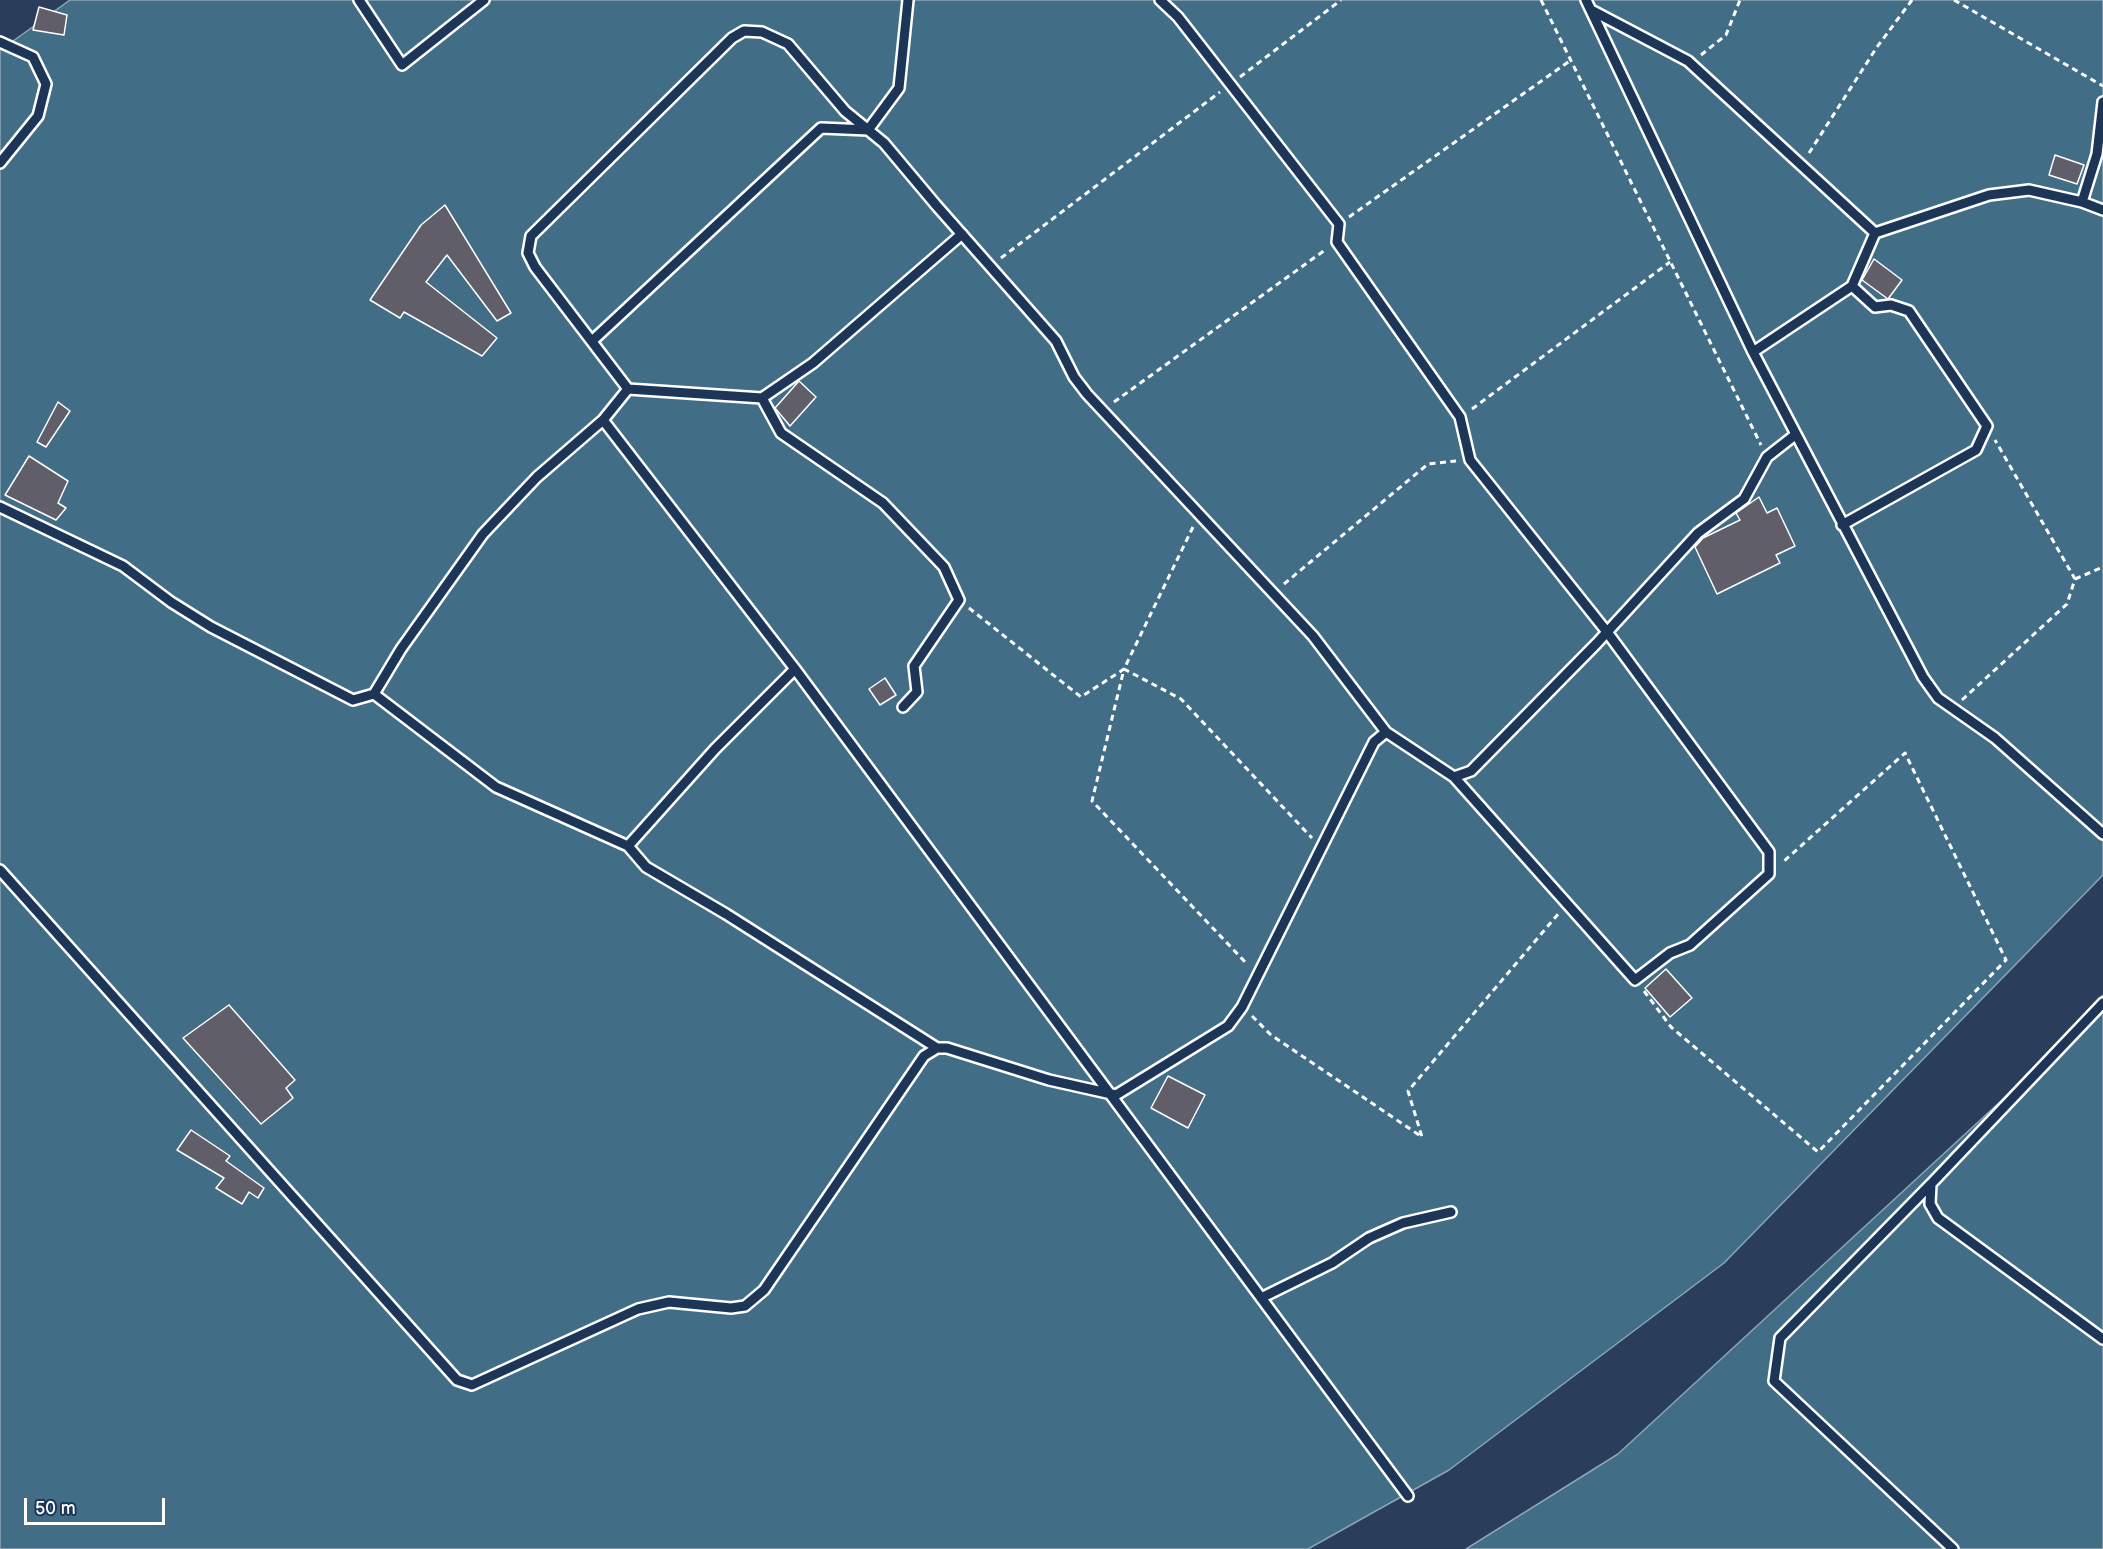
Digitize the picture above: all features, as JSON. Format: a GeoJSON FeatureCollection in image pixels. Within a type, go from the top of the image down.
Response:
{"type":"FeatureCollection","features":[{"type":"Feature","properties":{"kind":"lane"},"geometry":{"type":"LineString","coordinates":[[359,0],[402,65],[484,0]]}},
{"type":"Feature","properties":{"kind":"lane"},"geometry":{"type":"LineString","coordinates":[[868,130],[899,88],[908,0]]}},
{"type":"Feature","properties":{"kind":"lane"},"geometry":{"type":"LineString","coordinates":[[962,234],[813,363],[762,398],[628,388],[535,267],[528,253],[531,236],[732,38],[744,31],[762,32],[788,44],[845,111],[884,143],[1056,340],[1074,377],[1102,411],[1313,636],[1386,732],[1454,777],[1635,980],[1670,953],[1690,945],[1769,874],[1769,852],[1607,632],[1470,460],[1460,417],[1337,242],[1339,224],[1178,17],[1160,0]]}},
{"type":"Feature","properties":{"kind":"lane"},"geometry":{"type":"LineString","coordinates":[[1586,0],[1753,352],[1923,677],[1938,698],[1995,738],[2103,834]]}},
{"type":"Feature","properties":{"kind":"lane"},"geometry":{"type":"LineString","coordinates":[[1593,11],[1690,63],[1875,233]]}},
{"type":"Feature","properties":{"kind":"lane"},"geometry":{"type":"LineString","coordinates":[[0,42],[33,57],[46,84],[38,116],[0,164]]}},
{"type":"Feature","properties":{"kind":"lane"},"geometry":{"type":"LineString","coordinates":[[2082,202],[2097,154],[2103,102]]}},
{"type":"Feature","properties":{"kind":"lane"},"geometry":{"type":"LineString","coordinates":[[592,341],[820,128],[868,130]]}},
{"type":"Feature","properties":{"kind":"lane"},"geometry":{"type":"LineString","coordinates":[[1753,352],[1852,286],[1875,233],[1989,195],[2029,190],[2082,202],[2103,210]]}},
{"type":"Feature","properties":{"kind":"lane"},"geometry":{"type":"LineString","coordinates":[[1842,525],[1976,450],[1987,426],[1909,311],[1891,305],[1875,307],[1852,286]]}},
{"type":"Feature","properties":{"kind":"lane"},"geometry":{"type":"LineString","coordinates":[[0,507],[123,566],[171,602],[211,627],[353,700],[374,694],[401,649],[483,534],[537,477],[603,420],[628,388]]}},
{"type":"Feature","properties":{"kind":"lane"},"geometry":{"type":"LineString","coordinates":[[762,398],[781,433],[883,502],[944,567],[959,600],[914,666],[917,692],[903,707]]}},
{"type":"Feature","properties":{"kind":"lane"},"geometry":{"type":"LineString","coordinates":[[603,420],[795,669],[1408,1497]]}},
{"type":"Feature","properties":{"kind":"lane"},"geometry":{"type":"LineString","coordinates":[[1454,777],[1471,771],[1607,632],[1698,533],[1744,499],[1767,457],[1795,435]]}},
{"type":"Feature","properties":{"kind":"lane"},"geometry":{"type":"LineString","coordinates":[[628,846],[715,749],[795,669]]}},
{"type":"Feature","properties":{"kind":"lane"},"geometry":{"type":"LineString","coordinates":[[374,694],[496,787],[628,846],[646,867],[726,914],[937,1048]]}},
{"type":"Feature","properties":{"kind":"lane"},"geometry":{"type":"LineString","coordinates":[[0,870],[458,1380],[472,1385],[638,1310],[669,1302],[731,1308],[745,1306],[764,1290],[924,1056],[937,1048],[947,1048],[1049,1080],[1116,1095],[1227,1026],[1242,1007],[1374,742],[1386,732]]}},
{"type":"Feature","properties":{"kind":"lane"},"geometry":{"type":"LineString","coordinates":[[1953,1549],[1774,1381],[1780,1338],[1931,1184],[2103,1003]]}},
{"type":"Feature","properties":{"kind":"lane"},"geometry":{"type":"LineString","coordinates":[[1931,1184],[1930,1204],[1938,1218],[2103,1339]]}},
{"type":"Feature","properties":{"kind":"lane"},"geometry":{"type":"LineString","coordinates":[[1261,1298],[1332,1263],[1369,1238],[1402,1223],[1451,1212]]}},
{"type":"Feature","properties":{"kind":"path"},"geometry":{"type":"LineString","coordinates":[[990,267],[1341,0]]}},
{"type":"Feature","properties":{"kind":"path"},"geometry":{"type":"LineString","coordinates":[[1541,0],[1767,457]]}},
{"type":"Feature","properties":{"kind":"path"},"geometry":{"type":"LineString","coordinates":[[1690,63],[1726,35],[1740,0]]}},
{"type":"Feature","properties":{"kind":"path"},"geometry":{"type":"LineString","coordinates":[[1801,165],[1877,47],[1912,0]]}},
{"type":"Feature","properties":{"kind":"path"},"geometry":{"type":"LineString","coordinates":[[1954,0],[2103,86]]}},
{"type":"Feature","properties":{"kind":"path"},"geometry":{"type":"LineString","coordinates":[[1339,224],[1571,60]]}},
{"type":"Feature","properties":{"kind":"path"},"geometry":{"type":"LineString","coordinates":[[1102,411],[1337,242]]}},
{"type":"Feature","properties":{"kind":"path"},"geometry":{"type":"LineString","coordinates":[[1460,417],[1670,262]]}},
{"type":"Feature","properties":{"kind":"path"},"geometry":{"type":"LineString","coordinates":[[1953,708],[2067,604],[2075,579],[1987,426]]}},
{"type":"Feature","properties":{"kind":"path"},"geometry":{"type":"LineString","coordinates":[[1273,593],[1428,464],[1470,460]]}},
{"type":"Feature","properties":{"kind":"path"},"geometry":{"type":"LineString","coordinates":[[1199,515],[1124,669],[1092,801],[1258,975]]}},
{"type":"Feature","properties":{"kind":"path"},"geometry":{"type":"LineString","coordinates":[[2075,579],[2103,567]]}},
{"type":"Feature","properties":{"kind":"path"},"geometry":{"type":"LineString","coordinates":[[959,600],[1081,697],[1124,669]]}},
{"type":"Feature","properties":{"kind":"path"},"geometry":{"type":"LineString","coordinates":[[1124,669],[1181,699],[1322,848]]}},
{"type":"Feature","properties":{"kind":"path"},"geometry":{"type":"LineString","coordinates":[[1635,980],[1671,1027],[1818,1152],[2006,960],[1905,753],[1769,874]]}},
{"type":"Feature","properties":{"kind":"path"},"geometry":{"type":"LineString","coordinates":[[1242,1007],[1271,1035],[1422,1137],[1408,1091],[1567,904]]}},
{"type":"Feature","properties":{"kind":"water"},"geometry":{"type":"Polygon","coordinates":[[[70,0],[2103,0],[2103,875],[1724,1263],[1449,1470],[1308,1549],[0,1549],[0,40],[9,44],[70,0]]]}},
{"type":"Feature","properties":{"kind":"water"},"geometry":{"type":"Polygon","coordinates":[[[2103,995],[2103,1549],[1466,1549],[1618,1454],[2002,1100],[2103,995]]]}},
{"type":"Feature","properties":{"kind":"building"},"geometry":{"type":"Polygon","coordinates":[[[39,7],[67,15],[64,35],[33,30],[39,7]]]}},
{"type":"Feature","properties":{"kind":"building"},"geometry":{"type":"Polygon","coordinates":[[[2055,155],[2084,165],[2077,184],[2049,175],[2055,155]]]}},
{"type":"Feature","properties":{"kind":"building"},"geometry":{"type":"Polygon","coordinates":[[[445,205],[511,313],[497,321],[447,255],[426,282],[497,338],[482,356],[404,312],[400,318],[370,300],[421,225],[445,205]]]}},
{"type":"Feature","properties":{"kind":"building"},"geometry":{"type":"Polygon","coordinates":[[[1874,259],[1902,280],[1888,299],[1862,280],[1874,259]]]}},
{"type":"Feature","properties":{"kind":"building"},"geometry":{"type":"Polygon","coordinates":[[[799,381],[816,397],[790,426],[775,408],[799,381]]]}},
{"type":"Feature","properties":{"kind":"building"},"geometry":{"type":"Polygon","coordinates":[[[58,402],[70,411],[46,447],[37,442],[58,402]]]}},
{"type":"Feature","properties":{"kind":"building"},"geometry":{"type":"Polygon","coordinates":[[[29,456],[68,481],[58,503],[66,508],[56,520],[5,495],[29,456]]]}},
{"type":"Feature","properties":{"kind":"building"},"geometry":{"type":"Polygon","coordinates":[[[1759,497],[1767,513],[1777,508],[1795,546],[1776,555],[1780,563],[1717,594],[1695,547],[1703,538],[1740,520],[1736,513],[1759,497]]]}},
{"type":"Feature","properties":{"kind":"building"},"geometry":{"type":"Polygon","coordinates":[[[885,678],[896,695],[880,705],[869,689],[885,678]]]}},
{"type":"Feature","properties":{"kind":"building"},"geometry":{"type":"Polygon","coordinates":[[[1666,969],[1692,998],[1670,1017],[1645,988],[1666,969]]]}},
{"type":"Feature","properties":{"kind":"building"},"geometry":{"type":"Polygon","coordinates":[[[229,1005],[295,1080],[286,1088],[293,1098],[261,1124],[183,1038],[229,1005]]]}},
{"type":"Feature","properties":{"kind":"building"},"geometry":{"type":"Polygon","coordinates":[[[1168,1076],[1205,1095],[1188,1128],[1151,1108],[1168,1076]]]}},
{"type":"Feature","properties":{"kind":"building"},"geometry":{"type":"Polygon","coordinates":[[[191,1130],[230,1156],[226,1161],[264,1188],[258,1198],[249,1192],[242,1204],[216,1188],[224,1178],[177,1150],[191,1130]]]}}]}
